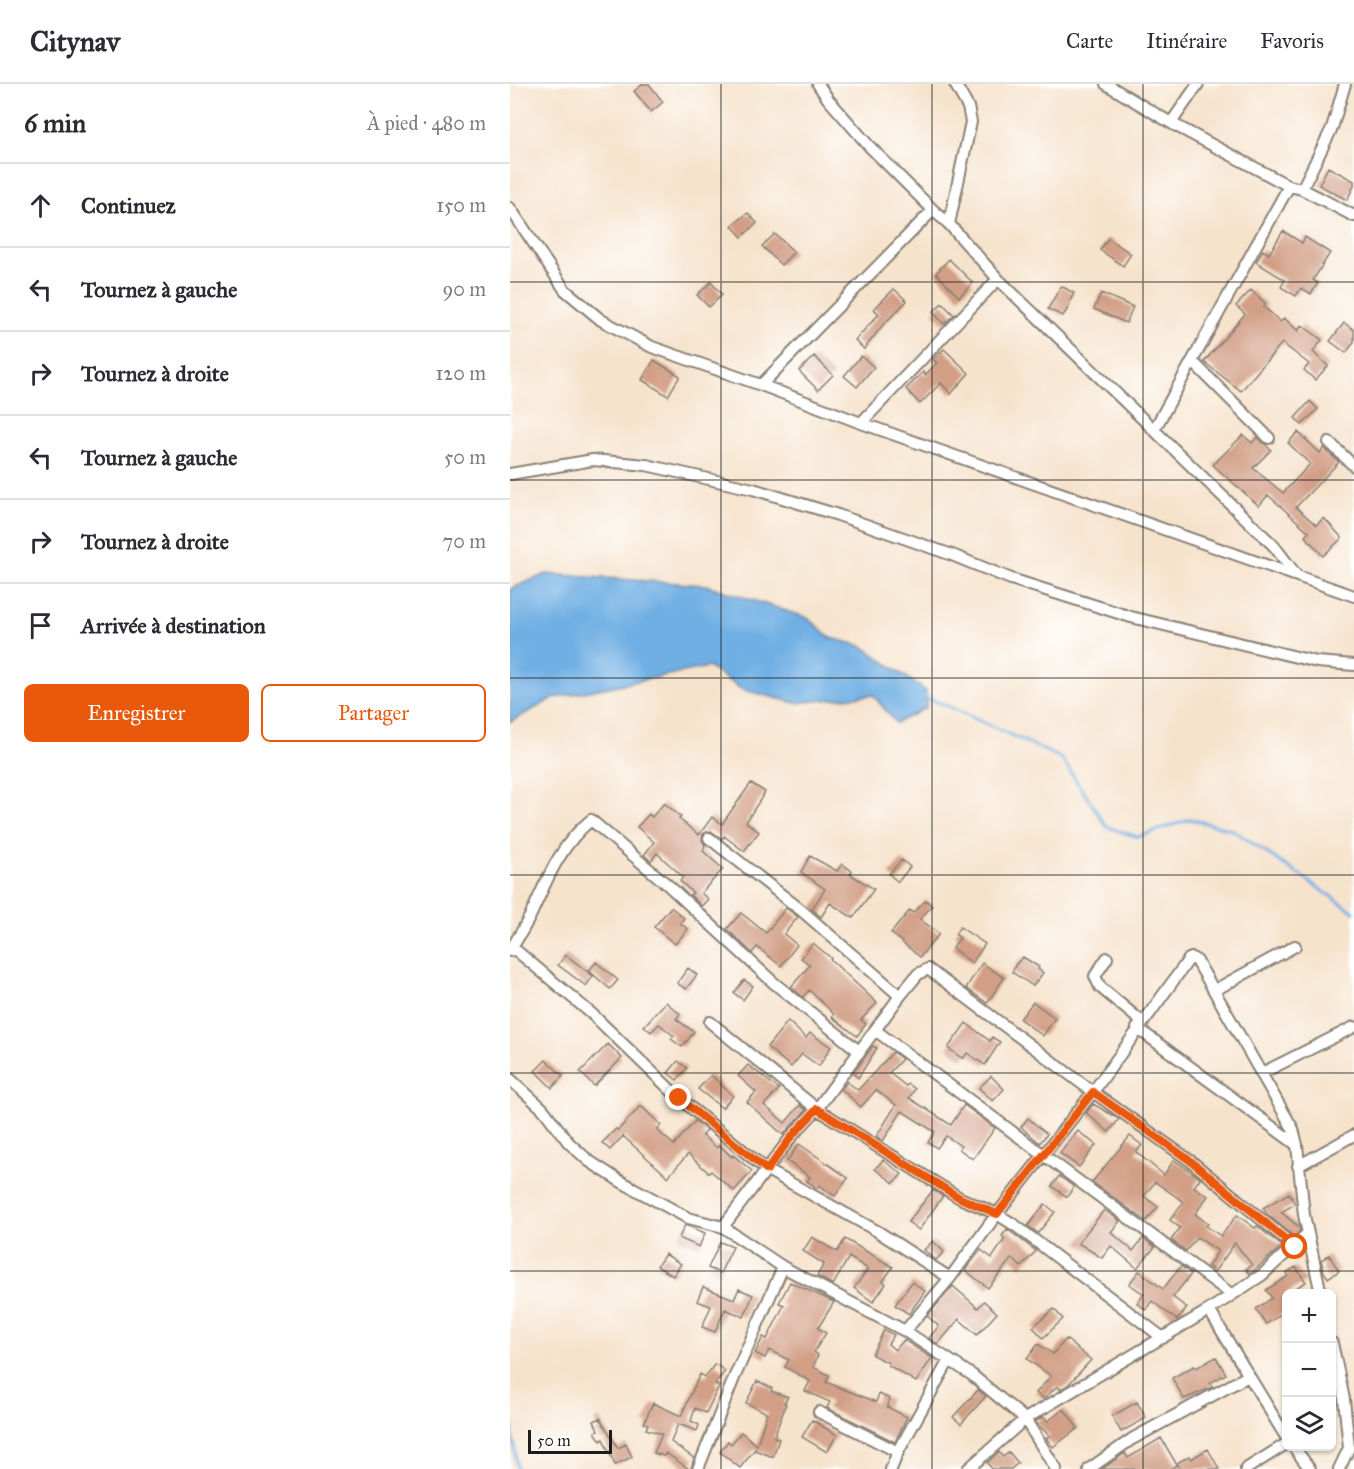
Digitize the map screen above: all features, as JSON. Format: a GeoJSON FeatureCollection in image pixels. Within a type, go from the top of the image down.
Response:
{"type":"FeatureCollection","features":[{"type":"Feature","properties":{"kind":"street"},"geometry":{"type":"LineString","coordinates":[[818,84],[828,99],[869,146],[949,224],[998,279],[1274,546],[1297,576]]}},
{"type":"Feature","properties":{"kind":"street"},"geometry":{"type":"LineString","coordinates":[[949,224],[971,122],[968,106],[955,84]]}},
{"type":"Feature","properties":{"kind":"street"},"geometry":{"type":"LineString","coordinates":[[1106,84],[1171,123],[1289,186],[1302,189],[1354,216]]}},
{"type":"Feature","properties":{"kind":"street"},"geometry":{"type":"LineString","coordinates":[[1171,123],[1198,84]]}},
{"type":"Feature","properties":{"kind":"street"},"geometry":{"type":"LineString","coordinates":[[1302,189],[1332,129],[1345,84]]}},
{"type":"Feature","properties":{"kind":"street"},"geometry":{"type":"LineString","coordinates":[[1154,430],[1289,186]]}},
{"type":"Feature","properties":{"kind":"street"},"geometry":{"type":"LineString","coordinates":[[510,208],[565,290],[601,320],[652,347],[1354,596]]}},
{"type":"Feature","properties":{"kind":"street"},"geometry":{"type":"LineString","coordinates":[[761,385],[933,210]]}},
{"type":"Feature","properties":{"kind":"street"},"geometry":{"type":"LineString","coordinates":[[861,423],[998,279]]}},
{"type":"Feature","properties":{"kind":"street"},"geometry":{"type":"LineString","coordinates":[[1193,362],[1269,438]]}},
{"type":"Feature","properties":{"kind":"street"},"geometry":{"type":"LineString","coordinates":[[1329,442],[1354,466]]}},
{"type":"Feature","properties":{"kind":"street"},"geometry":{"type":"LineString","coordinates":[[510,474],[593,460],[646,465],[753,489],[838,515],[952,555],[1011,579],[1131,617],[1317,662],[1354,665]]}},
{"type":"Feature","properties":{"kind":"street"},"geometry":{"type":"LineString","coordinates":[[860,1052],[774,983],[669,886],[591,820],[556,861],[532,912],[511,949],[592,1014],[679,1098],[767,1170],[877,1231],[950,1278]]}},
{"type":"Feature","properties":{"kind":"street"},"geometry":{"type":"LineString","coordinates":[[710,838],[801,910],[900,996]]}},
{"type":"Feature","properties":{"kind":"street"},"geometry":{"type":"LineString","coordinates":[[1215,990],[1295,946]]}},
{"type":"Feature","properties":{"kind":"street"},"geometry":{"type":"LineString","coordinates":[[1107,958],[1095,976],[1096,981],[1140,1025],[1297,1146]]}},
{"type":"Feature","properties":{"kind":"street"},"geometry":{"type":"LineString","coordinates":[[905,1331],[950,1278],[1093,1092],[1189,958],[1197,961],[1215,990],[1293,1129],[1307,1234],[1320,1289]]}},
{"type":"Feature","properties":{"kind":"street"},"geometry":{"type":"LineString","coordinates":[[723,1227],[792,1136],[817,1109],[900,996],[918,974],[928,969],[1093,1092],[1192,1162],[1295,1247]]}},
{"type":"Feature","properties":{"kind":"street"},"geometry":{"type":"LineString","coordinates":[[710,1022],[817,1109],[960,1198],[997,1214],[1016,1226],[1163,1338]]}},
{"type":"Feature","properties":{"kind":"street"},"geometry":{"type":"LineString","coordinates":[[1262,1073],[1354,1027]]}},
{"type":"Feature","properties":{"kind":"street"},"geometry":{"type":"LineString","coordinates":[[875,1030],[1231,1294]]}},
{"type":"Feature","properties":{"kind":"street"},"geometry":{"type":"LineString","coordinates":[[510,1079],[543,1109],[569,1143],[589,1161],[650,1199],[688,1218],[723,1227],[783,1267],[905,1331],[972,1375],[1025,1419],[1056,1469]]}},
{"type":"Feature","properties":{"kind":"street"},"geometry":{"type":"LineString","coordinates":[[1298,1166],[1354,1135]]}},
{"type":"Feature","properties":{"kind":"street"},"geometry":{"type":"LineString","coordinates":[[968,1469],[1025,1419],[1209,1310],[1262,1275],[1307,1234]]}},
{"type":"Feature","properties":{"kind":"street"},"geometry":{"type":"LineString","coordinates":[[698,1469],[734,1378],[783,1267]]}},
{"type":"Feature","properties":{"kind":"street"},"geometry":{"type":"LineString","coordinates":[[1209,1310],[1282,1429]]}},
{"type":"Feature","properties":{"kind":"street"},"geometry":{"type":"LineString","coordinates":[[1332,1343],[1352,1451],[1339,1469]]}},
{"type":"Feature","properties":{"kind":"street"},"geometry":{"type":"LineString","coordinates":[[891,1469],[897,1452],[949,1360]]}},
{"type":"Feature","properties":{"kind":"street"},"geometry":{"type":"LineString","coordinates":[[1089,1469],[1132,1439],[1248,1376]]}},
{"type":"Feature","properties":{"kind":"street"},"geometry":{"type":"LineString","coordinates":[[819,1412],[897,1452]]}},
{"type":"Feature","properties":{"kind":"street"},"geometry":{"type":"LineString","coordinates":[[1246,1469],[1282,1447]]}},
{"type":"Feature","properties":{"kind":"street"},"geometry":{"type":"LineString","coordinates":[[1297,1451],[1310,1469]]}},
{"type":"Feature","properties":{"kind":"water"},"geometry":{"type":"Polygon","coordinates":[[[546,574],[706,585],[808,618],[831,638],[862,646],[926,691],[926,708],[896,723],[873,695],[796,703],[743,690],[708,667],[554,698],[510,722],[510,589],[546,574]]]}},
{"type":"Feature","properties":{"kind":"building"},"geometry":{"type":"Polygon","coordinates":[[[643,84],[649,84],[663,102],[651,112],[634,91],[643,84]]]}},
{"type":"Feature","properties":{"kind":"building"},"geometry":{"type":"Polygon","coordinates":[[[1328,167],[1354,181],[1347,200],[1319,185],[1328,167]]]}},
{"type":"Feature","properties":{"kind":"building"},"geometry":{"type":"Polygon","coordinates":[[[748,213],[757,223],[742,237],[732,226],[748,213]]]}},
{"type":"Feature","properties":{"kind":"building"},"geometry":{"type":"Polygon","coordinates":[[[1283,231],[1302,243],[1305,237],[1330,253],[1313,280],[1318,283],[1311,294],[1301,288],[1296,296],[1281,287],[1285,280],[1256,262],[1263,250],[1269,254],[1283,231]]]}},
{"type":"Feature","properties":{"kind":"building"},"geometry":{"type":"Polygon","coordinates":[[[775,234],[794,252],[781,265],[762,246],[775,234]]]}},
{"type":"Feature","properties":{"kind":"building"},"geometry":{"type":"Polygon","coordinates":[[[1108,238],[1131,254],[1123,266],[1100,250],[1108,238]]]}},
{"type":"Feature","properties":{"kind":"building"},"geometry":{"type":"Polygon","coordinates":[[[949,259],[973,283],[959,297],[936,273],[949,259]]]}},
{"type":"Feature","properties":{"kind":"building"},"geometry":{"type":"Polygon","coordinates":[[[711,282],[722,295],[709,307],[697,295],[711,282]]]}},
{"type":"Feature","properties":{"kind":"building"},"geometry":{"type":"Polygon","coordinates":[[[1061,286],[1074,293],[1063,316],[1048,309],[1061,286]]]}},
{"type":"Feature","properties":{"kind":"building"},"geometry":{"type":"Polygon","coordinates":[[[894,289],[907,301],[883,325],[864,349],[855,340],[879,314],[874,309],[894,289]]]}},
{"type":"Feature","properties":{"kind":"building"},"geometry":{"type":"Polygon","coordinates":[[[1251,290],[1266,304],[1264,307],[1281,322],[1284,318],[1298,331],[1302,325],[1322,340],[1313,352],[1328,366],[1315,380],[1304,370],[1309,364],[1282,343],[1241,391],[1204,362],[1245,314],[1236,306],[1251,290]]]}},
{"type":"Feature","properties":{"kind":"building"},"geometry":{"type":"Polygon","coordinates":[[[1101,293],[1133,307],[1126,323],[1094,309],[1101,293]]]}},
{"type":"Feature","properties":{"kind":"building"},"geometry":{"type":"Polygon","coordinates":[[[942,303],[954,315],[944,324],[933,312],[942,303]]]}},
{"type":"Feature","properties":{"kind":"building"},"geometry":{"type":"Polygon","coordinates":[[[1344,323],[1354,330],[1354,342],[1346,353],[1330,341],[1344,323]]]}},
{"type":"Feature","properties":{"kind":"building"},"geometry":{"type":"Polygon","coordinates":[[[944,349],[969,373],[951,394],[941,383],[920,404],[906,389],[923,372],[925,375],[937,363],[933,359],[944,349]]]}},
{"type":"Feature","properties":{"kind":"building"},"geometry":{"type":"Polygon","coordinates":[[[814,356],[833,375],[818,390],[799,371],[814,356]]]}},
{"type":"Feature","properties":{"kind":"building"},"geometry":{"type":"Polygon","coordinates":[[[861,356],[874,367],[857,387],[844,376],[861,356]]]}},
{"type":"Feature","properties":{"kind":"building"},"geometry":{"type":"Polygon","coordinates":[[[654,360],[680,376],[668,396],[642,380],[654,360]]]}},
{"type":"Feature","properties":{"kind":"building"},"geometry":{"type":"Polygon","coordinates":[[[1310,401],[1318,409],[1302,425],[1295,418],[1310,401]]]}},
{"type":"Feature","properties":{"kind":"building"},"geometry":{"type":"Polygon","coordinates":[[[1298,432],[1320,453],[1324,448],[1339,462],[1296,507],[1316,525],[1324,518],[1342,538],[1323,556],[1305,536],[1309,532],[1268,495],[1259,506],[1213,465],[1243,435],[1252,443],[1257,437],[1271,450],[1253,468],[1283,493],[1310,464],[1288,443],[1298,432]]]}},
{"type":"Feature","properties":{"kind":"building"},"geometry":{"type":"Polygon","coordinates":[[[751,783],[765,792],[746,822],[759,832],[744,851],[724,836],[722,839],[711,831],[703,834],[702,840],[705,845],[703,851],[723,869],[701,893],[708,899],[702,906],[690,895],[693,893],[680,881],[683,877],[657,853],[651,861],[644,855],[654,842],[637,827],[649,814],[652,817],[664,803],[699,835],[712,817],[722,824],[751,783]]]}},
{"type":"Feature","properties":{"kind":"building"},"geometry":{"type":"Polygon","coordinates":[[[810,856],[837,871],[842,864],[852,871],[850,874],[874,889],[853,918],[830,903],[821,917],[812,909],[825,889],[801,872],[810,856]]]}},
{"type":"Feature","properties":{"kind":"building"},"geometry":{"type":"Polygon","coordinates":[[[902,860],[910,867],[898,882],[889,874],[902,860]]]}},
{"type":"Feature","properties":{"kind":"building"},"geometry":{"type":"Polygon","coordinates":[[[926,900],[932,906],[920,919],[939,934],[920,957],[891,933],[910,910],[913,913],[926,900]]]}},
{"type":"Feature","properties":{"kind":"building"},"geometry":{"type":"Polygon","coordinates":[[[671,907],[684,918],[680,923],[688,929],[675,944],[654,927],[671,907]]]}},
{"type":"Feature","properties":{"kind":"building"},"geometry":{"type":"Polygon","coordinates":[[[786,908],[798,917],[784,934],[797,945],[781,966],[757,947],[752,953],[727,929],[741,913],[766,933],[786,908]]]}},
{"type":"Feature","properties":{"kind":"building"},"geometry":{"type":"Polygon","coordinates":[[[960,927],[985,944],[972,963],[952,948],[960,938],[955,934],[960,927]]]}},
{"type":"Feature","properties":{"kind":"building"},"geometry":{"type":"Polygon","coordinates":[[[813,943],[877,1003],[861,1020],[866,1024],[857,1036],[832,1017],[834,1014],[809,990],[803,997],[791,987],[810,965],[801,958],[813,943]]]}},
{"type":"Feature","properties":{"kind":"building"},"geometry":{"type":"Polygon","coordinates":[[[566,955],[593,976],[586,986],[558,965],[566,955]]]}},
{"type":"Feature","properties":{"kind":"building"},"geometry":{"type":"Polygon","coordinates":[[[1023,957],[1039,967],[1038,969],[1043,973],[1033,986],[1012,972],[1023,957]]]}},
{"type":"Feature","properties":{"kind":"building"},"geometry":{"type":"Polygon","coordinates":[[[596,962],[618,980],[610,989],[589,971],[596,962]]]}},
{"type":"Feature","properties":{"kind":"building"},"geometry":{"type":"Polygon","coordinates":[[[982,963],[1004,978],[987,1003],[966,988],[982,963]]]}},
{"type":"Feature","properties":{"kind":"building"},"geometry":{"type":"Polygon","coordinates":[[[688,968],[697,975],[686,989],[677,983],[688,968]]]}},
{"type":"Feature","properties":{"kind":"building"},"geometry":{"type":"Polygon","coordinates":[[[744,980],[753,986],[743,1000],[734,993],[744,980]]]}},
{"type":"Feature","properties":{"kind":"building"},"geometry":{"type":"Polygon","coordinates":[[[666,1002],[680,1014],[676,1019],[694,1032],[682,1047],[671,1039],[674,1036],[659,1024],[651,1032],[644,1026],[666,1002]]]}},
{"type":"Feature","properties":{"kind":"building"},"geometry":{"type":"Polygon","coordinates":[[[1033,1002],[1055,1018],[1043,1036],[1020,1019],[1033,1002]]]}},
{"type":"Feature","properties":{"kind":"building"},"geometry":{"type":"Polygon","coordinates":[[[788,1021],[806,1038],[810,1033],[831,1047],[819,1066],[802,1054],[791,1067],[767,1047],[788,1021]]]}},
{"type":"Feature","properties":{"kind":"building"},"geometry":{"type":"Polygon","coordinates":[[[966,1023],[990,1041],[992,1037],[1000,1042],[985,1065],[967,1053],[963,1059],[948,1048],[966,1023]]]}},
{"type":"Feature","properties":{"kind":"building"},"geometry":{"type":"Polygon","coordinates":[[[608,1044],[622,1058],[594,1086],[580,1072],[608,1044]]]}},
{"type":"Feature","properties":{"kind":"building"},"geometry":{"type":"Polygon","coordinates":[[[873,1046],[877,1048],[858,1078],[853,1073],[873,1046]]]}},
{"type":"Feature","properties":{"kind":"building"},"geometry":{"type":"Polygon","coordinates":[[[893,1052],[902,1059],[889,1073],[906,1086],[908,1084],[915,1089],[909,1098],[951,1125],[964,1105],[995,1128],[973,1159],[959,1149],[961,1146],[946,1136],[937,1148],[928,1142],[935,1132],[902,1111],[883,1141],[876,1137],[896,1105],[876,1090],[861,1107],[841,1089],[847,1082],[858,1090],[893,1052]]]}},
{"type":"Feature","properties":{"kind":"building"},"geometry":{"type":"Polygon","coordinates":[[[546,1060],[563,1076],[552,1088],[535,1071],[546,1060]]]}},
{"type":"Feature","properties":{"kind":"building"},"geometry":{"type":"Polygon","coordinates":[[[678,1061],[687,1068],[677,1080],[668,1073],[678,1061]]]}},
{"type":"Feature","properties":{"kind":"building"},"geometry":{"type":"Polygon","coordinates":[[[748,1065],[779,1089],[764,1105],[785,1123],[800,1105],[806,1110],[783,1135],[747,1102],[756,1092],[738,1076],[748,1065]]]}},
{"type":"Feature","properties":{"kind":"building"},"geometry":{"type":"Polygon","coordinates":[[[711,1075],[733,1096],[722,1108],[698,1089],[711,1075]]]}},
{"type":"Feature","properties":{"kind":"building"},"geometry":{"type":"Polygon","coordinates":[[[991,1076],[1004,1089],[993,1101],[979,1088],[991,1076]]]}},
{"type":"Feature","properties":{"kind":"building"},"geometry":{"type":"Polygon","coordinates":[[[1093,1104],[1119,1119],[1109,1132],[1086,1113],[1093,1104]]]}},
{"type":"Feature","properties":{"kind":"building"},"geometry":{"type":"Polygon","coordinates":[[[641,1106],[661,1125],[657,1130],[674,1145],[695,1121],[707,1130],[702,1135],[717,1148],[719,1145],[732,1157],[733,1155],[752,1171],[734,1191],[688,1154],[668,1177],[623,1136],[610,1150],[602,1143],[641,1106]]]}},
{"type":"Feature","properties":{"kind":"building"},"geometry":{"type":"Polygon","coordinates":[[[1028,1118],[1047,1134],[1040,1143],[1021,1127],[1028,1118]]]}},
{"type":"Feature","properties":{"kind":"building"},"geometry":{"type":"Polygon","coordinates":[[[1078,1131],[1096,1145],[1079,1167],[1060,1153],[1078,1131]]]}},
{"type":"Feature","properties":{"kind":"building"},"geometry":{"type":"Polygon","coordinates":[[[1130,1136],[1142,1145],[1136,1152],[1164,1175],[1174,1160],[1200,1178],[1194,1187],[1208,1196],[1195,1214],[1208,1224],[1206,1226],[1221,1236],[1237,1215],[1255,1228],[1257,1226],[1282,1246],[1250,1274],[1246,1269],[1252,1265],[1235,1243],[1215,1271],[1208,1266],[1218,1251],[1197,1237],[1186,1251],[1171,1240],[1180,1228],[1170,1220],[1184,1202],[1155,1182],[1144,1196],[1158,1207],[1146,1221],[1092,1182],[1130,1136]]]}},
{"type":"Feature","properties":{"kind":"building"},"geometry":{"type":"Polygon","coordinates":[[[799,1144],[848,1178],[835,1196],[819,1185],[817,1188],[807,1181],[810,1177],[787,1161],[799,1144]]]}},
{"type":"Feature","properties":{"kind":"building"},"geometry":{"type":"Polygon","coordinates":[[[883,1160],[902,1174],[894,1183],[875,1169],[883,1160]]]}},
{"type":"Feature","properties":{"kind":"building"},"geometry":{"type":"Polygon","coordinates":[[[1059,1176],[1074,1187],[1067,1197],[1052,1186],[1059,1176]]]}},
{"type":"Feature","properties":{"kind":"building"},"geometry":{"type":"Polygon","coordinates":[[[933,1190],[943,1196],[919,1230],[908,1222],[933,1190]]]}},
{"type":"Feature","properties":{"kind":"building"},"geometry":{"type":"Polygon","coordinates":[[[1289,1193],[1295,1204],[1281,1212],[1299,1227],[1300,1231],[1294,1236],[1263,1208],[1289,1193]]]}},
{"type":"Feature","properties":{"kind":"building"},"geometry":{"type":"Polygon","coordinates":[[[1045,1204],[1055,1212],[1038,1233],[1028,1226],[1045,1204]]]}},
{"type":"Feature","properties":{"kind":"building"},"geometry":{"type":"Polygon","coordinates":[[[1104,1210],[1120,1221],[1111,1232],[1133,1251],[1143,1238],[1155,1247],[1137,1268],[1111,1246],[1102,1258],[1078,1243],[1104,1210]]]}},
{"type":"Feature","properties":{"kind":"building"},"geometry":{"type":"Polygon","coordinates":[[[685,1225],[705,1233],[699,1247],[679,1238],[685,1225]]]}},
{"type":"Feature","properties":{"kind":"building"},"geometry":{"type":"Polygon","coordinates":[[[1007,1229],[1036,1251],[1021,1267],[1012,1258],[988,1288],[965,1270],[981,1250],[992,1258],[1005,1239],[1002,1236],[1007,1229]]]}},
{"type":"Feature","properties":{"kind":"building"},"geometry":{"type":"Polygon","coordinates":[[[812,1237],[837,1252],[845,1239],[893,1267],[883,1281],[886,1284],[873,1302],[854,1288],[868,1269],[849,1257],[833,1285],[817,1276],[824,1264],[803,1251],[812,1237]]]}},
{"type":"Feature","properties":{"kind":"building"},"geometry":{"type":"Polygon","coordinates":[[[933,1241],[944,1252],[936,1260],[924,1250],[933,1241]]]}},
{"type":"Feature","properties":{"kind":"building"},"geometry":{"type":"Polygon","coordinates":[[[720,1242],[733,1247],[720,1273],[708,1268],[720,1242]]]}},
{"type":"Feature","properties":{"kind":"building"},"geometry":{"type":"Polygon","coordinates":[[[665,1254],[681,1264],[673,1276],[657,1266],[665,1254]]]}},
{"type":"Feature","properties":{"kind":"building"},"geometry":{"type":"Polygon","coordinates":[[[1329,1255],[1339,1271],[1328,1278],[1321,1260],[1329,1255]]]}},
{"type":"Feature","properties":{"kind":"building"},"geometry":{"type":"Polygon","coordinates":[[[1181,1266],[1191,1274],[1173,1297],[1187,1308],[1177,1320],[1152,1301],[1146,1310],[1137,1303],[1144,1294],[1129,1284],[1139,1271],[1163,1289],[1181,1266]]]}},
{"type":"Feature","properties":{"kind":"building"},"geometry":{"type":"Polygon","coordinates":[[[1296,1267],[1306,1282],[1294,1289],[1282,1289],[1282,1313],[1266,1324],[1256,1309],[1272,1298],[1266,1290],[1288,1276],[1286,1273],[1296,1267]]]}},
{"type":"Feature","properties":{"kind":"building"},"geometry":{"type":"Polygon","coordinates":[[[790,1282],[834,1302],[818,1328],[826,1333],[814,1352],[818,1355],[813,1367],[829,1375],[826,1382],[876,1402],[879,1394],[890,1399],[887,1407],[907,1417],[895,1442],[827,1408],[830,1402],[805,1391],[810,1381],[785,1367],[789,1360],[769,1350],[765,1358],[755,1353],[763,1337],[767,1339],[784,1305],[779,1303],[790,1282]]]}},
{"type":"Feature","properties":{"kind":"building"},"geometry":{"type":"Polygon","coordinates":[[[912,1282],[925,1291],[909,1314],[895,1305],[912,1282]]]}},
{"type":"Feature","properties":{"kind":"building"},"geometry":{"type":"Polygon","coordinates":[[[953,1286],[978,1308],[984,1301],[997,1313],[977,1335],[959,1319],[938,1344],[929,1338],[939,1326],[927,1316],[953,1286]]]}},
{"type":"Feature","properties":{"kind":"building"},"geometry":{"type":"Polygon","coordinates":[[[703,1287],[734,1299],[739,1289],[753,1295],[744,1317],[725,1309],[715,1332],[702,1327],[711,1306],[697,1301],[703,1287]]]}},
{"type":"Feature","properties":{"kind":"building"},"geometry":{"type":"Polygon","coordinates":[[[1054,1309],[1063,1319],[1043,1338],[1033,1327],[1054,1309]]]}},
{"type":"Feature","properties":{"kind":"building"},"geometry":{"type":"Polygon","coordinates":[[[884,1330],[894,1335],[888,1344],[895,1350],[904,1340],[932,1358],[916,1382],[888,1365],[889,1363],[872,1355],[884,1330]]]}},
{"type":"Feature","properties":{"kind":"building"},"geometry":{"type":"Polygon","coordinates":[[[1066,1339],[1091,1360],[1067,1386],[1060,1389],[1057,1386],[1044,1399],[1036,1393],[1051,1376],[1027,1359],[1038,1344],[1053,1354],[1066,1339]]]}},
{"type":"Feature","properties":{"kind":"building"},"geometry":{"type":"Polygon","coordinates":[[[1216,1357],[1226,1374],[1210,1383],[1213,1387],[1184,1399],[1172,1378],[1216,1357]]]}},
{"type":"Feature","properties":{"kind":"building"},"geometry":{"type":"Polygon","coordinates":[[[715,1364],[725,1371],[715,1384],[719,1386],[706,1413],[695,1408],[691,1421],[699,1425],[697,1431],[678,1424],[671,1442],[694,1458],[691,1469],[689,1469],[666,1453],[664,1456],[654,1453],[662,1434],[646,1429],[648,1424],[644,1423],[653,1403],[681,1416],[700,1374],[705,1377],[715,1364]]]}},
{"type":"Feature","properties":{"kind":"building"},"geometry":{"type":"Polygon","coordinates":[[[757,1381],[772,1388],[771,1391],[788,1397],[774,1437],[779,1439],[773,1457],[755,1450],[756,1448],[740,1468],[720,1452],[728,1441],[731,1444],[741,1432],[757,1445],[767,1413],[746,1403],[757,1381]]]}},
{"type":"Feature","properties":{"kind":"building"},"geometry":{"type":"Polygon","coordinates":[[[978,1390],[986,1396],[961,1424],[953,1417],[978,1390]]]}},
{"type":"Feature","properties":{"kind":"building"},"geometry":{"type":"Polygon","coordinates":[[[1137,1402],[1146,1418],[1121,1432],[1112,1416],[1137,1402]]]}},
{"type":"Feature","properties":{"kind":"building"},"geometry":{"type":"Polygon","coordinates":[[[1064,1409],[1078,1428],[1053,1447],[1046,1438],[1050,1436],[1035,1422],[1043,1417],[1048,1421],[1064,1409]]]}},
{"type":"Feature","properties":{"kind":"building"},"geometry":{"type":"Polygon","coordinates":[[[600,1418],[618,1448],[626,1444],[632,1457],[615,1465],[603,1439],[601,1441],[595,1432],[598,1430],[594,1421],[600,1418]]]}},
{"type":"Feature","properties":{"kind":"building"},"geometry":{"type":"Polygon","coordinates":[[[812,1420],[837,1435],[827,1452],[802,1437],[812,1420]]]}},
{"type":"Feature","properties":{"kind":"building"},"geometry":{"type":"Polygon","coordinates":[[[1161,1438],[1177,1465],[1170,1469],[1102,1469],[1125,1453],[1128,1458],[1161,1438]]]}},
{"type":"Feature","properties":{"kind":"building"},"geometry":{"type":"Polygon","coordinates":[[[1208,1449],[1219,1469],[1180,1469],[1177,1463],[1189,1456],[1191,1459],[1208,1449]]]}},
{"type":"Feature","properties":{"kind":"building"},"geometry":{"type":"Polygon","coordinates":[[[999,1452],[1003,1457],[1009,1452],[1018,1463],[1011,1469],[992,1469],[987,1463],[999,1452]]]}},
{"type":"Feature","properties":{"kind":"waterway"},"geometry":{"type":"LineString","coordinates":[[924,697],[1061,758],[1107,827],[1138,837],[1190,819],[1233,830],[1354,912]]}},
{"type":"Feature","properties":{"kind":"waterway"},"geometry":{"type":"LineString","coordinates":[[510,1409],[517,1469]]}},
{"type":"Feature","properties":{"kind":"route"},"geometry":{"type":"LineString","coordinates":[[679,1098],[767,1170],[792,1136],[817,1109],[960,1198],[997,1214],[1093,1092],[1192,1162],[1295,1247]]}}]}
